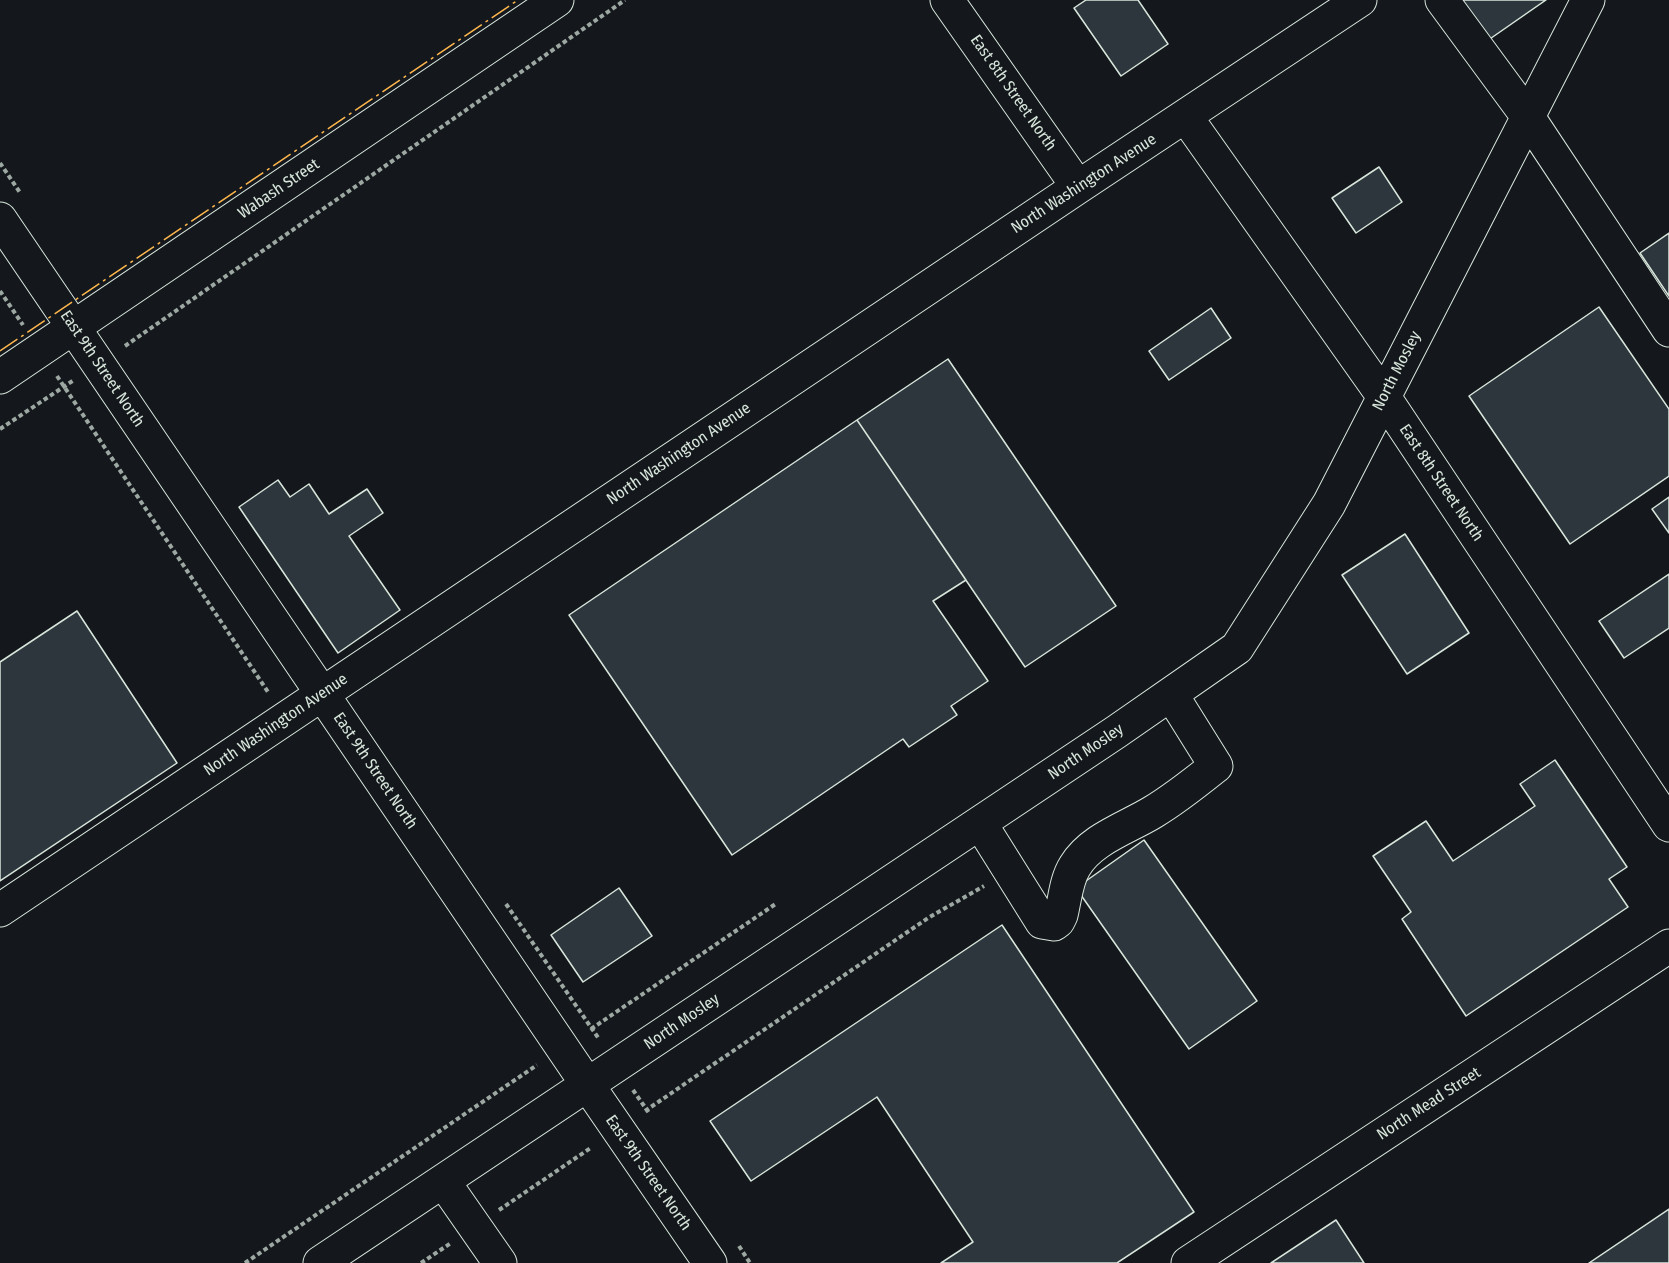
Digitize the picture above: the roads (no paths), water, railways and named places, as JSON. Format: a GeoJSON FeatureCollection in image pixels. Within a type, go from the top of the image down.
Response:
{"type":"FeatureCollection","features":[{"type":"Feature","properties":{"kind":"street","name":"Wabash Street"},"geometry":{"type":"LineString","coordinates":[[0,377],[557,0]]}},
{"type":"Feature","properties":{"kind":"street","name":"East 8th Street North"},"geometry":{"type":"LineString","coordinates":[[947,0],[1078,187]]}},
{"type":"Feature","properties":{"kind":"street","name":"North Washington Avenue"},"geometry":{"type":"LineString","coordinates":[[0,910],[1360,0]]}},
{"type":"Feature","properties":{"kind":"street"},"geometry":{"type":"LineString","coordinates":[[1442,0],[1528,117],[1669,330]]}},
{"type":"Feature","properties":{"kind":"street","name":"North Mosley"},"geometry":{"type":"LineString","coordinates":[[320,1263],[980,823],[1237,648],[1329,504],[1588,0]]}},
{"type":"Feature","properties":{"kind":"street","name":"East 8th Street North"},"geometry":{"type":"LineString","coordinates":[[1186,117],[1384,397],[1669,825]]}},
{"type":"Feature","properties":{"kind":"street","name":"East 9th Street North"},"geometry":{"type":"LineString","coordinates":[[0,219],[710,1263]]}},
{"type":"Feature","properties":{"kind":"street"},"geometry":{"type":"LineString","coordinates":[[980,823],[1042,922],[1054,924],[1061,915],[1070,876],[1085,852],[1155,811],[1216,766],[1171,694]]}},
{"type":"Feature","properties":{"kind":"street","name":"North Mead Street"},"geometry":{"type":"LineString","coordinates":[[1188,1263],[1669,946]]}},
{"type":"Feature","properties":{"kind":"street"},"geometry":{"type":"LineString","coordinates":[[443,1181],[500,1263]]}}]}
